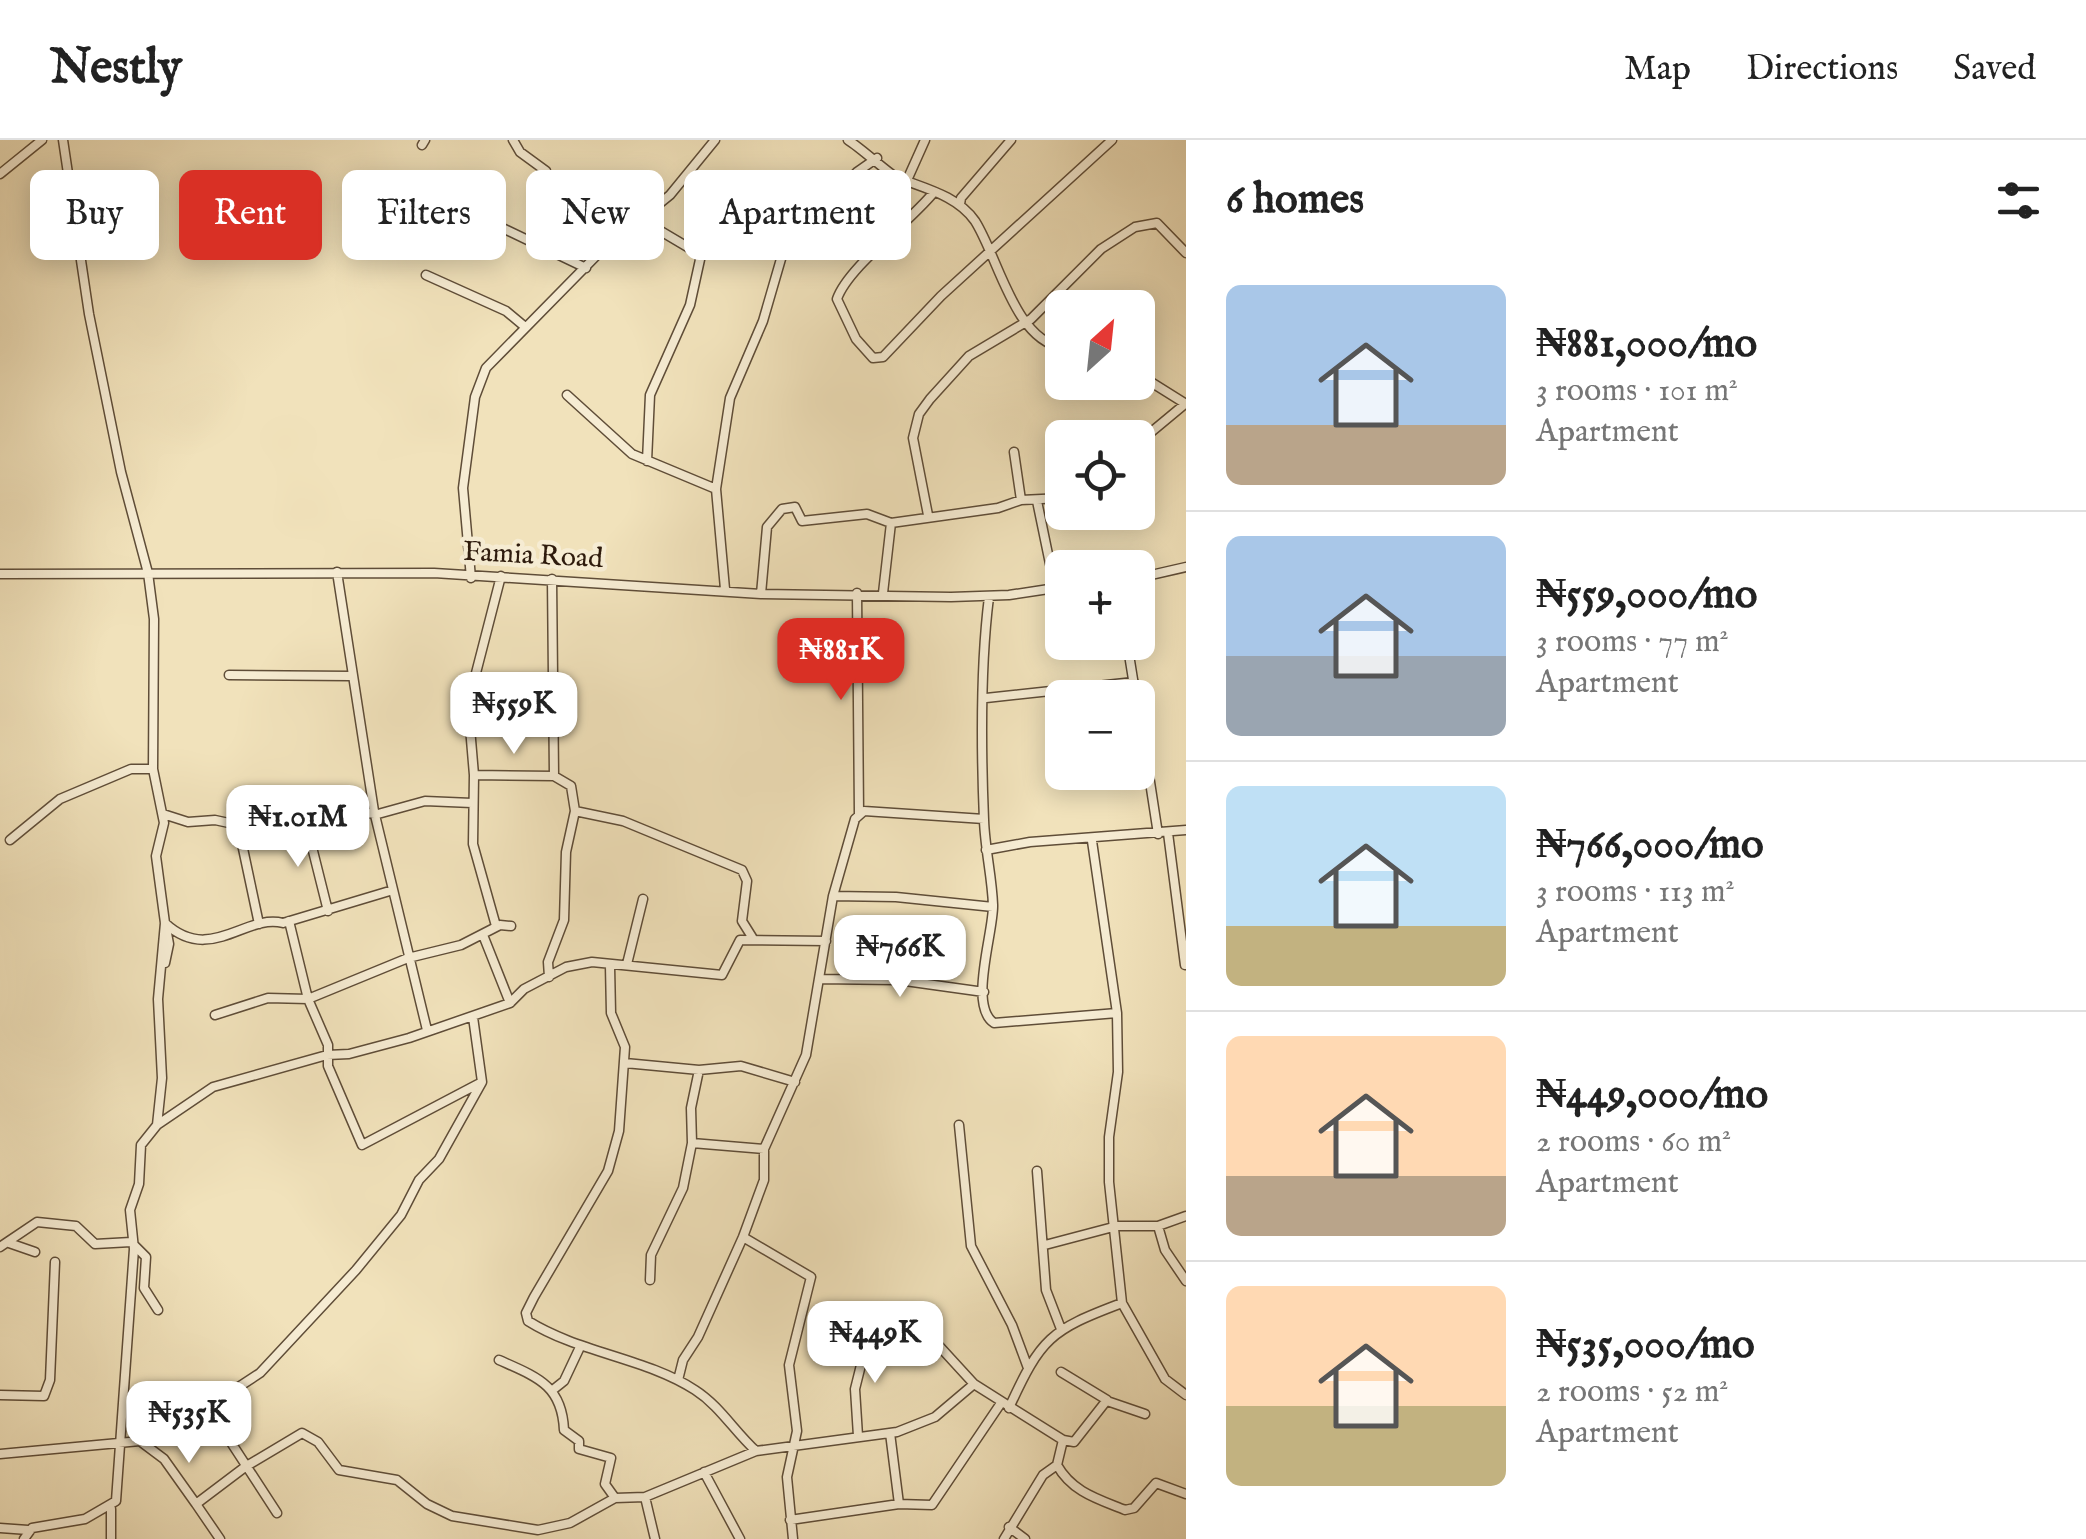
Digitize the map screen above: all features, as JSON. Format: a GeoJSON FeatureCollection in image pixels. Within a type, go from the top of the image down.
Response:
{"type":"FeatureCollection","features":[{"type":"Feature","properties":{"kind":"street"},"geometry":{"type":"LineString","coordinates":[[0,174],[42,140]]}},
{"type":"Feature","properties":{"kind":"street"},"geometry":{"type":"LineString","coordinates":[[63,140],[89,314],[121,472],[148,573],[154,619],[153,768],[155,794],[163,815],[156,856],[169,944],[158,999],[162,1078],[158,1125]]}},
{"type":"Feature","properties":{"kind":"street"},"geometry":{"type":"LineString","coordinates":[[513,140],[520,152],[545,170]]}},
{"type":"Feature","properties":{"kind":"street"},"geometry":{"type":"LineString","coordinates":[[664,200],[715,140]]}},
{"type":"Feature","properties":{"kind":"street"},"geometry":{"type":"LineString","coordinates":[[848,140],[878,158],[889,170]]}},
{"type":"Feature","properties":{"kind":"street"},"geometry":{"type":"LineString","coordinates":[[911,171],[925,140]]}},
{"type":"Feature","properties":{"kind":"street"},"geometry":{"type":"LineString","coordinates":[[960,204],[1011,140]]}},
{"type":"Feature","properties":{"kind":"street"},"geometry":{"type":"LineString","coordinates":[[934,192],[909,223],[842,284],[837,299],[856,339],[873,358],[882,356],[940,296],[991,254],[1112,140]]}},
{"type":"Feature","properties":{"kind":"street"},"geometry":{"type":"LineString","coordinates":[[725,588],[716,489],[730,398],[763,322],[783,252],[858,172],[878,158]]}},
{"type":"Feature","properties":{"kind":"street"},"geometry":{"type":"LineString","coordinates":[[911,180],[960,204],[978,225],[1023,320],[1045,339]]}},
{"type":"Feature","properties":{"kind":"street"},"geometry":{"type":"LineString","coordinates":[[928,515],[913,438],[919,414],[969,356],[1023,320],[1031,319],[1087,260],[1135,227],[1158,223],[1186,253]]}},
{"type":"Feature","properties":{"kind":"street"},"geometry":{"type":"LineString","coordinates":[[506,230],[586,268]]}},
{"type":"Feature","properties":{"kind":"street"},"geometry":{"type":"LineString","coordinates":[[647,461],[650,396],[690,305],[701,255],[664,233]]}},
{"type":"Feature","properties":{"kind":"street"},"geometry":{"type":"LineString","coordinates":[[470,578],[463,488],[476,397],[486,368],[524,326],[595,260]]}},
{"type":"Feature","properties":{"kind":"street"},"geometry":{"type":"LineString","coordinates":[[426,275],[506,311],[524,326]]}},
{"type":"Feature","properties":{"kind":"street"},"geometry":{"type":"LineString","coordinates":[[1155,385],[1186,404],[1155,429]]}},
{"type":"Feature","properties":{"kind":"street"},"geometry":{"type":"LineString","coordinates":[[567,395],[590,412],[611,439],[647,461],[716,489]]}},
{"type":"Feature","properties":{"kind":"street"},"geometry":{"type":"LineString","coordinates":[[1014,452],[1021,500]]}},
{"type":"Feature","properties":{"kind":"street"},"geometry":{"type":"LineString","coordinates":[[761,594],[767,528],[782,509],[795,506],[802,521],[867,514],[891,523],[998,508],[1021,500],[1045,500]]}},
{"type":"Feature","properties":{"kind":"street"},"geometry":{"type":"LineString","coordinates":[[1036,501],[1049,550]]}},
{"type":"Feature","properties":{"kind":"street"},"geometry":{"type":"LineString","coordinates":[[883,594],[891,523]]}},
{"type":"Feature","properties":{"kind":"street"},"geometry":{"type":"LineString","coordinates":[[1155,574],[1186,567]]}},
{"type":"Feature","properties":{"kind":"street"},"geometry":{"type":"LineString","coordinates":[[337,572],[374,811],[427,1030]]}},
{"type":"Feature","properties":{"kind":"street","name":"Famia Road"},"geometry":{"type":"LineString","coordinates":[[0,574],[337,572],[502,576],[725,588],[761,594],[989,597],[1045,590]]}},
{"type":"Feature","properties":{"kind":"street"},"geometry":{"type":"LineString","coordinates":[[496,926],[476,867],[468,704],[502,576]]}},
{"type":"Feature","properties":{"kind":"street"},"geometry":{"type":"LineString","coordinates":[[552,580],[554,776]]}},
{"type":"Feature","properties":{"kind":"street"},"geometry":{"type":"LineString","coordinates":[[678,1380],[683,1360],[698,1338],[744,1237],[764,1180],[764,1149],[806,1055],[833,896],[851,826],[859,814],[857,593]]}},
{"type":"Feature","properties":{"kind":"street"},"geometry":{"type":"LineString","coordinates":[[989,597],[983,645],[984,819],[994,907],[985,1012],[994,1023],[1117,1013]]}},
{"type":"Feature","properties":{"kind":"street"},"geometry":{"type":"LineString","coordinates":[[229,675],[352,676]]}},
{"type":"Feature","properties":{"kind":"street"},"geometry":{"type":"LineString","coordinates":[[986,698],[1045,692]]}},
{"type":"Feature","properties":{"kind":"street"},"geometry":{"type":"LineString","coordinates":[[10,840],[60,799],[131,769],[153,768]]}},
{"type":"Feature","properties":{"kind":"street"},"geometry":{"type":"LineString","coordinates":[[474,775],[554,776],[571,786],[575,811],[566,852],[564,920],[548,962],[549,977]]}},
{"type":"Feature","properties":{"kind":"street"},"geometry":{"type":"LineString","coordinates":[[1151,790],[1158,834]]}},
{"type":"Feature","properties":{"kind":"street"},"geometry":{"type":"LineString","coordinates":[[163,815],[238,826],[390,812],[425,801],[472,803]]}},
{"type":"Feature","properties":{"kind":"street"},"geometry":{"type":"LineString","coordinates":[[575,811],[623,821],[742,870],[747,882],[742,920],[754,938]]}},
{"type":"Feature","properties":{"kind":"street"},"geometry":{"type":"LineString","coordinates":[[859,814],[984,819]]}},
{"type":"Feature","properties":{"kind":"street"},"geometry":{"type":"LineString","coordinates":[[305,819],[328,910]]}},
{"type":"Feature","properties":{"kind":"street"},"geometry":{"type":"LineString","coordinates":[[238,826],[259,924]]}},
{"type":"Feature","properties":{"kind":"street"},"geometry":{"type":"LineString","coordinates":[[986,850],[1030,842],[1092,841],[1186,830]]}},
{"type":"Feature","properties":{"kind":"street"},"geometry":{"type":"LineString","coordinates":[[1168,834],[1185,966]]}},
{"type":"Feature","properties":{"kind":"street"},"geometry":{"type":"LineString","coordinates":[[1092,841],[1117,1013],[1118,1072],[1109,1137],[1122,1303],[1165,1379],[1186,1396]]}},
{"type":"Feature","properties":{"kind":"street"},"geometry":{"type":"LineString","coordinates":[[165,924],[210,941],[242,934],[259,924],[289,921],[394,890]]}},
{"type":"Feature","properties":{"kind":"street"},"geometry":{"type":"LineString","coordinates":[[833,896],[896,896],[994,907]]}},
{"type":"Feature","properties":{"kind":"street"},"geometry":{"type":"LineString","coordinates":[[627,964],[643,900]]}},
{"type":"Feature","properties":{"kind":"street"},"geometry":{"type":"LineString","coordinates":[[289,921],[308,999],[328,1044],[335,1084],[362,1145],[482,1082]]}},
{"type":"Feature","properties":{"kind":"street"},"geometry":{"type":"LineString","coordinates":[[216,1015],[268,998],[308,999],[408,958],[483,935],[496,926],[511,926]]}},
{"type":"Feature","properties":{"kind":"street"},"geometry":{"type":"LineString","coordinates":[[483,935],[510,1003]]}},
{"type":"Feature","properties":{"kind":"street"},"geometry":{"type":"LineString","coordinates":[[111,1539],[110,1511],[116,1501],[134,1249],[129,1217],[139,1184],[140,1149],[158,1125],[213,1087],[327,1054],[386,1046],[510,1003],[566,967],[592,962],[722,975],[735,944],[754,938],[826,941]]}},
{"type":"Feature","properties":{"kind":"street"},"geometry":{"type":"LineString","coordinates":[[610,966],[611,1013],[624,1047],[625,1063],[619,1131],[608,1171],[526,1313],[528,1321],[580,1348],[678,1380],[715,1404],[756,1450]]}},
{"type":"Feature","properties":{"kind":"street"},"geometry":{"type":"LineString","coordinates":[[819,979],[898,980],[984,992]]}},
{"type":"Feature","properties":{"kind":"street"},"geometry":{"type":"LineString","coordinates":[[0,1454],[140,1440],[208,1407],[260,1373],[356,1270],[401,1215],[414,1186],[440,1159],[482,1082],[473,1016]]}},
{"type":"Feature","properties":{"kind":"street"},"geometry":{"type":"LineString","coordinates":[[625,1063],[700,1070],[740,1066],[795,1082]]}},
{"type":"Feature","properties":{"kind":"street"},"geometry":{"type":"LineString","coordinates":[[650,1280],[651,1256],[683,1188],[700,1070]]}},
{"type":"Feature","properties":{"kind":"street"},"geometry":{"type":"LineString","coordinates":[[959,1125],[970,1246],[1012,1325],[1028,1368]]}},
{"type":"Feature","properties":{"kind":"street"},"geometry":{"type":"LineString","coordinates":[[692,1143],[764,1149]]}},
{"type":"Feature","properties":{"kind":"street"},"geometry":{"type":"LineString","coordinates":[[1037,1171],[1046,1290],[1062,1329]]}},
{"type":"Feature","properties":{"kind":"street"},"geometry":{"type":"LineString","coordinates":[[1044,1245],[1117,1226],[1158,1226],[1186,1216]]}},
{"type":"Feature","properties":{"kind":"street"},"geometry":{"type":"LineString","coordinates":[[4,1245],[38,1222],[76,1226],[96,1244],[131,1242],[146,1256],[144,1288],[158,1310]]}},
{"type":"Feature","properties":{"kind":"street"},"geometry":{"type":"LineString","coordinates":[[1158,1226],[1165,1250],[1186,1281]]}},
{"type":"Feature","properties":{"kind":"street"},"geometry":{"type":"LineString","coordinates":[[744,1237],[811,1277],[789,1365],[797,1431],[787,1477],[793,1539]]}},
{"type":"Feature","properties":{"kind":"street"},"geometry":{"type":"LineString","coordinates":[[4,1245],[36,1252]]}},
{"type":"Feature","properties":{"kind":"street"},"geometry":{"type":"LineString","coordinates":[[0,1395],[44,1396],[50,1380],[55,1262]]}},
{"type":"Feature","properties":{"kind":"street"},"geometry":{"type":"LineString","coordinates":[[790,1520],[935,1502],[1005,1406],[1048,1338],[1122,1303]]}},
{"type":"Feature","properties":{"kind":"street"},"geometry":{"type":"LineString","coordinates":[[858,1436],[855,1390],[869,1334]]}},
{"type":"Feature","properties":{"kind":"street"},"geometry":{"type":"LineString","coordinates":[[930,1336],[974,1384],[1063,1440],[1074,1442],[1106,1401]]}},
{"type":"Feature","properties":{"kind":"street"},"geometry":{"type":"LineString","coordinates":[[554,1388],[564,1380],[580,1348]]}},
{"type":"Feature","properties":{"kind":"street"},"geometry":{"type":"LineString","coordinates":[[499,1360],[554,1388],[567,1434],[579,1441],[583,1453],[611,1458],[605,1484],[615,1498]]}},
{"type":"Feature","properties":{"kind":"street"},"geometry":{"type":"LineString","coordinates":[[1061,1372],[1103,1394],[1106,1401],[1145,1414]]}},
{"type":"Feature","properties":{"kind":"street"},"geometry":{"type":"LineString","coordinates":[[196,1504],[244,1467],[302,1433],[318,1442],[338,1470],[380,1474],[409,1486],[426,1504],[452,1516],[506,1528],[538,1530],[570,1523],[615,1498],[646,1497],[756,1450],[890,1433],[935,1417],[974,1384]]}},
{"type":"Feature","properties":{"kind":"street"},"geometry":{"type":"LineString","coordinates":[[208,1407],[277,1513]]}},
{"type":"Feature","properties":{"kind":"street"},"geometry":{"type":"LineString","coordinates":[[890,1433],[900,1504]]}},
{"type":"Feature","properties":{"kind":"street"},"geometry":{"type":"LineString","coordinates":[[140,1440],[164,1459],[220,1539]]}},
{"type":"Feature","properties":{"kind":"street"},"geometry":{"type":"LineString","coordinates":[[1063,1440],[1058,1465],[1066,1481],[1125,1510],[1134,1508],[1156,1483],[1186,1494]]}},
{"type":"Feature","properties":{"kind":"street"},"geometry":{"type":"LineString","coordinates":[[1004,1539],[1043,1476],[1058,1465]]}},
{"type":"Feature","properties":{"kind":"street"},"geometry":{"type":"LineString","coordinates":[[704,1472],[740,1539]]}},
{"type":"Feature","properties":{"kind":"street"},"geometry":{"type":"LineString","coordinates":[[646,1497],[655,1539]]}},
{"type":"Feature","properties":{"kind":"street"},"geometry":{"type":"LineString","coordinates":[[0,1528],[26,1535],[101,1514],[116,1501]]}},
{"type":"Feature","properties":{"kind":"street"},"geometry":{"type":"LineString","coordinates":[[1009,1527],[1025,1539]]}}]}
